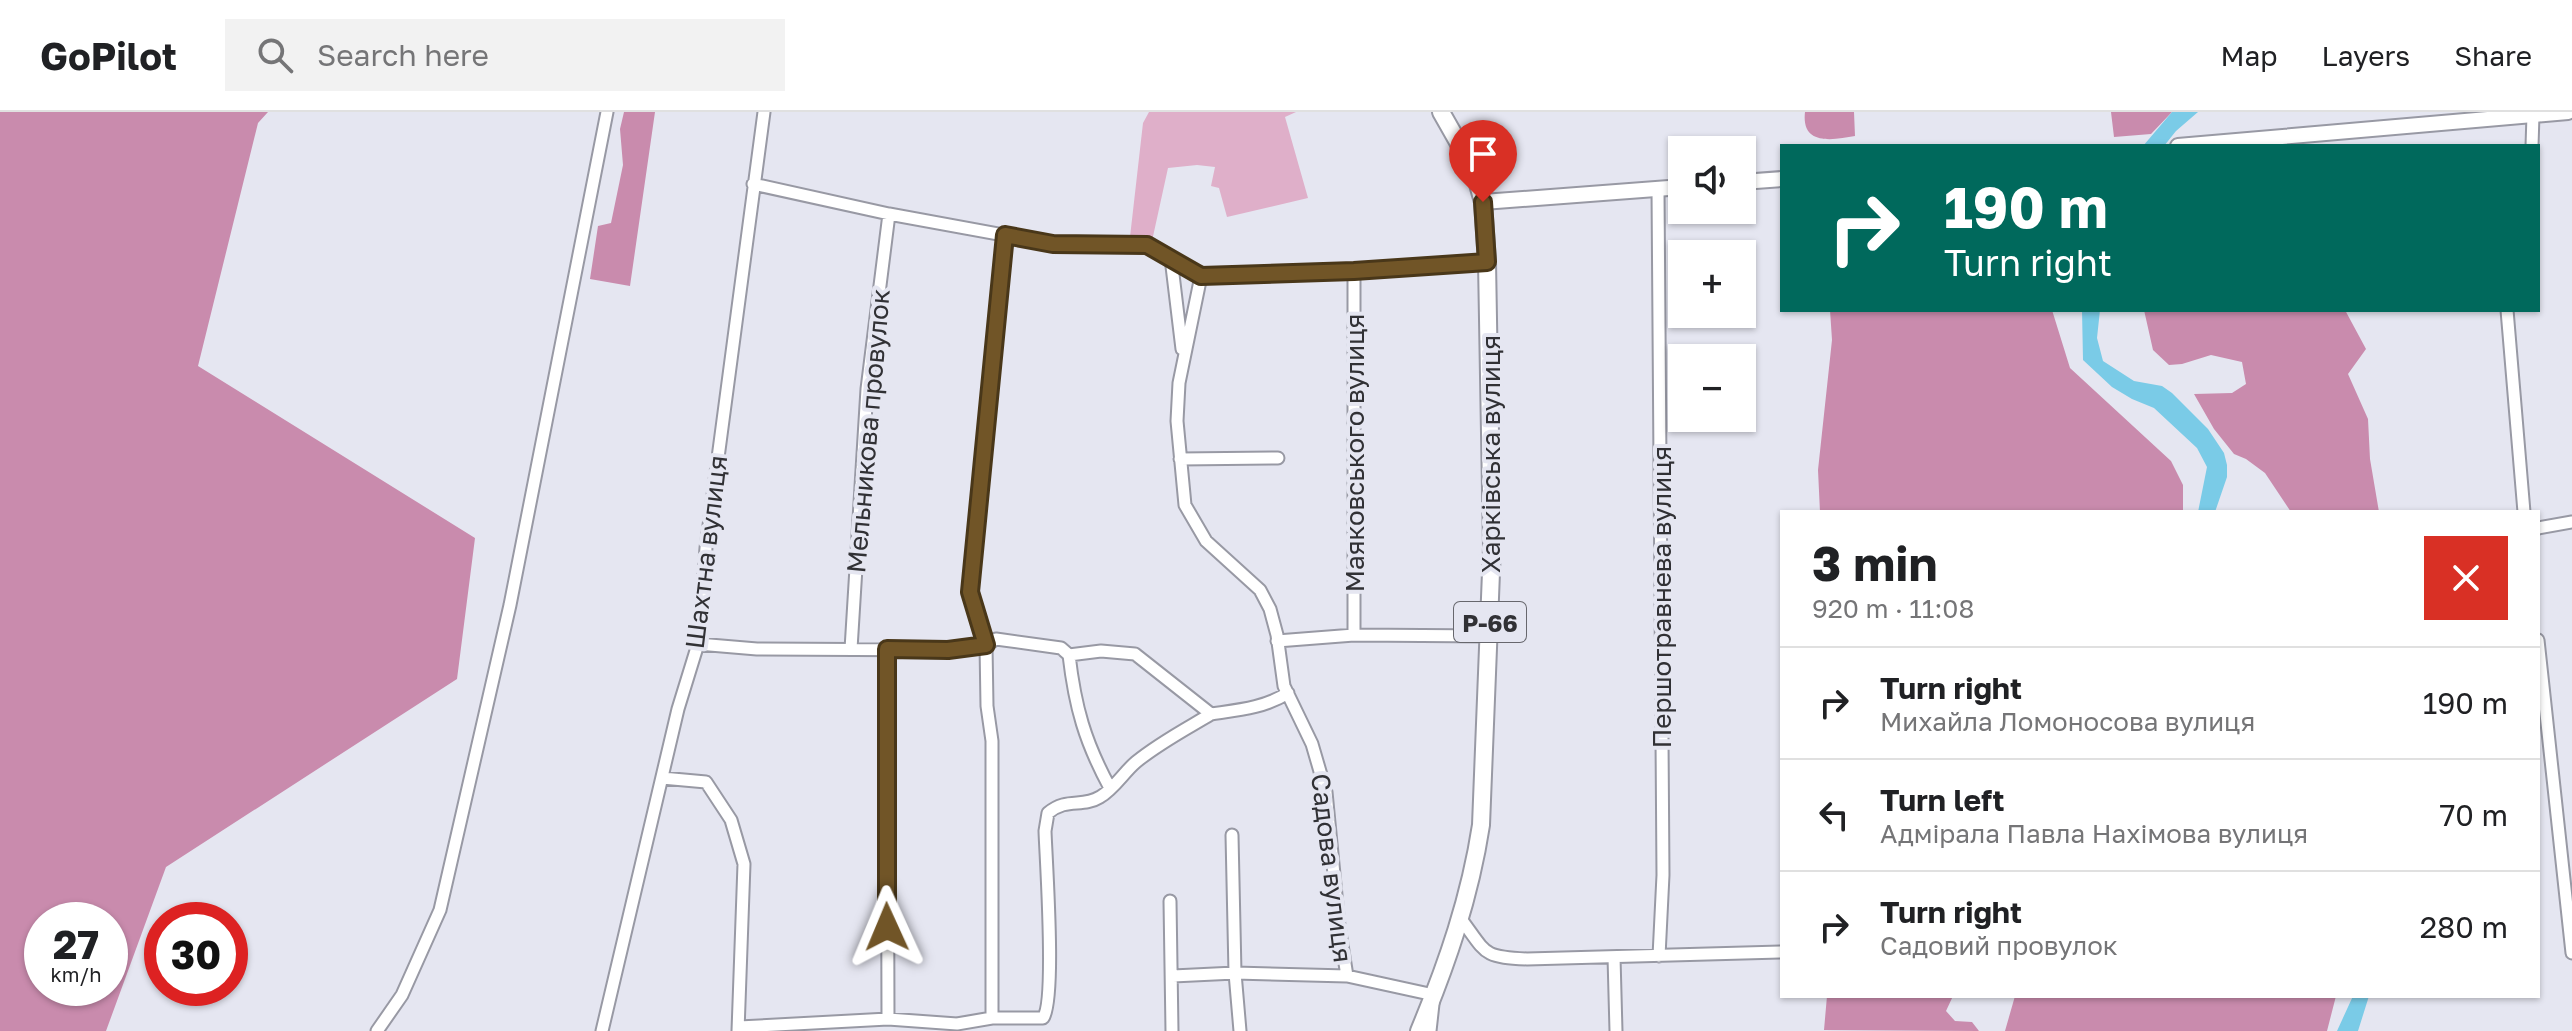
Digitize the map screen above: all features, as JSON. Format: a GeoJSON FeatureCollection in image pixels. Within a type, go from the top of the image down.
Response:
{"type":"FeatureCollection","features":[{"type":"Feature","properties":{"kind":"main road","name":"Р-66"},"geometry":{"type":"LineString","coordinates":[[1441,112],[1474,170],[1483,202]]}},
{"type":"Feature","properties":{"kind":"main road","name":"Харківська вулиця"},"geometry":{"type":"LineString","coordinates":[[1419,1031],[1461,919],[1481,825],[1490,636],[1492,449],[1483,202]]}},
{"type":"Feature","properties":{"kind":"street"},"geometry":{"type":"LineString","coordinates":[[377,1031],[402,995],[440,910],[510,605],[607,112]]}},
{"type":"Feature","properties":{"kind":"street","name":"Шахтна вулиця"},"geometry":{"type":"LineString","coordinates":[[602,1031],[678,709],[698,644],[706,548],[764,112]]}},
{"type":"Feature","properties":{"kind":"street"},"geometry":{"type":"LineString","coordinates":[[2196,144],[2568,112]]}},
{"type":"Feature","properties":{"kind":"street"},"geometry":{"type":"LineString","coordinates":[[2532,144],[2533,115]]}},
{"type":"Feature","properties":{"kind":"street"},"geometry":{"type":"LineString","coordinates":[[1756,181],[1780,179]]}},
{"type":"Feature","properties":{"kind":"street"},"geometry":{"type":"LineString","coordinates":[[753,184],[889,214],[1053,244],[1147,245],[1201,276],[1354,271],[1487,262]]}},
{"type":"Feature","properties":{"kind":"street"},"geometry":{"type":"LineString","coordinates":[[1483,202],[1668,188]]}},
{"type":"Feature","properties":{"kind":"street","name":"Першотравнева вулиця"},"geometry":{"type":"LineString","coordinates":[[1658,189],[1663,859],[1659,956]]}},
{"type":"Feature","properties":{"kind":"street","name":"Мельникова провулок"},"geometry":{"type":"LineString","coordinates":[[851,649],[867,389],[889,214]]}},
{"type":"Feature","properties":{"kind":"street"},"geometry":{"type":"LineString","coordinates":[[992,1018],[993,803],[986,645],[970,592],[1005,235]]}},
{"type":"Feature","properties":{"kind":"street"},"geometry":{"type":"LineString","coordinates":[[1171,258],[1183,359]]}},
{"type":"Feature","properties":{"kind":"street","name":"Маяковського вулиця"},"geometry":{"type":"LineString","coordinates":[[1354,271],[1354,635]]}},
{"type":"Feature","properties":{"kind":"street","name":"Садова вулиця"},"geometry":{"type":"LineString","coordinates":[[1201,276],[1183,359],[1177,421],[1185,505],[1206,541],[1260,590],[1270,609],[1280,672],[1316,755],[1326,792],[1347,976]]}},
{"type":"Feature","properties":{"kind":"street"},"geometry":{"type":"LineString","coordinates":[[2507,312],[2524,510]]}},
{"type":"Feature","properties":{"kind":"street"},"geometry":{"type":"LineString","coordinates":[[1180,459],[1278,458]]}},
{"type":"Feature","properties":{"kind":"street"},"geometry":{"type":"LineString","coordinates":[[2540,528],[2572,522]]}},
{"type":"Feature","properties":{"kind":"street"},"geometry":{"type":"LineString","coordinates":[[1277,641],[1354,635],[1490,636]]}},
{"type":"Feature","properties":{"kind":"street"},"geometry":{"type":"LineString","coordinates":[[698,644],[757,649],[948,650],[986,645],[996,639],[1065,652],[1135,654],[1211,714]]}},
{"type":"Feature","properties":{"kind":"street"},"geometry":{"type":"LineString","coordinates":[[887,649],[888,1019]]}},
{"type":"Feature","properties":{"kind":"street"},"geometry":{"type":"LineString","coordinates":[[1065,652],[1075,702],[1092,755],[1110,788]]}},
{"type":"Feature","properties":{"kind":"street"},"geometry":{"type":"LineString","coordinates":[[2540,658],[2572,953]]}},
{"type":"Feature","properties":{"kind":"street"},"geometry":{"type":"LineString","coordinates":[[662,778],[706,782],[731,820],[744,864],[738,1029],[888,1019],[958,1028],[992,1018],[1043,1018],[1048,1012],[1045,831],[1048,813],[1058,804],[1092,801],[1103,795],[1154,748],[1211,714],[1258,707],[1288,693]]}},
{"type":"Feature","properties":{"kind":"street"},"geometry":{"type":"LineString","coordinates":[[1232,835],[1235,973],[1240,1031]]}},
{"type":"Feature","properties":{"kind":"street"},"geometry":{"type":"LineString","coordinates":[[1170,901],[1172,1031]]}},
{"type":"Feature","properties":{"kind":"street"},"geometry":{"type":"LineString","coordinates":[[1461,919],[1485,952],[1496,957],[1780,952]]}},
{"type":"Feature","properties":{"kind":"street"},"geometry":{"type":"LineString","coordinates":[[1614,957],[1616,1031]]}},
{"type":"Feature","properties":{"kind":"street"},"geometry":{"type":"LineString","coordinates":[[1173,976],[1235,973],[1347,976],[1434,995],[1430,1031]]}},
{"type":"Feature","properties":{"kind":"shaded area"},"geometry":{"type":"Polygon","coordinates":[[[0,112],[268,112],[258,123],[198,366],[475,538],[457,679],[166,867],[153,902],[144,902],[144,927],[128,971],[128,902],[24,902],[24,1006],[115,1006],[106,1031],[0,1031],[0,112]]]}},
{"type":"Feature","properties":{"kind":"shaded area"},"geometry":{"type":"Polygon","coordinates":[[[624,112],[655,112],[630,286],[590,279],[598,226],[611,223],[623,165],[620,129],[624,112]]]}},
{"type":"Feature","properties":{"kind":"shaded area"},"geometry":{"type":"Polygon","coordinates":[[[1149,112],[1296,112],[1285,117],[1308,198],[1227,217],[1219,188],[1211,186],[1215,167],[1168,168],[1152,241],[1130,237],[1143,123],[1149,112]]]}},
{"type":"Feature","properties":{"kind":"shaded area"},"geometry":{"type":"Polygon","coordinates":[[[1805,112],[1854,112],[1855,136],[1828,139],[1813,136],[1805,123],[1805,112]]]}},
{"type":"Feature","properties":{"kind":"shaded area"},"geometry":{"type":"Polygon","coordinates":[[[2111,112],[2172,112],[2151,134],[2114,137],[2111,112]]]}},
{"type":"Feature","properties":{"kind":"shaded area"},"geometry":{"type":"Polygon","coordinates":[[[1830,312],[2053,312],[2070,368],[2171,461],[2183,485],[2183,510],[1820,510],[1818,470],[1832,340],[1830,312]]]}},
{"type":"Feature","properties":{"kind":"shaded area"},"geometry":{"type":"Polygon","coordinates":[[[2144,312],[2346,312],[2366,349],[2348,374],[2368,419],[2370,459],[2379,510],[2290,510],[2265,473],[2234,454],[2214,429],[2194,394],[2232,393],[2246,384],[2242,362],[2211,355],[2169,365],[2153,350],[2144,312]]]}},
{"type":"Feature","properties":{"kind":"shaded area"},"geometry":{"type":"Polygon","coordinates":[[[1827,998],[1952,998],[1946,1011],[1955,1021],[1972,1022],[1979,1031],[1824,1030],[1827,998]]]}},
{"type":"Feature","properties":{"kind":"shaded area"},"geometry":{"type":"Polygon","coordinates":[[[2014,998],[2335,998],[2327,1031],[2005,1031],[2014,998]]]}},
{"type":"Feature","properties":{"kind":"water"},"geometry":{"type":"Polygon","coordinates":[[[2172,112],[2198,112],[2166,144],[2145,144],[2172,112]]]}},
{"type":"Feature","properties":{"kind":"water"},"geometry":{"type":"Polygon","coordinates":[[[2082,312],[2100,312],[2097,338],[2103,361],[2134,381],[2162,386],[2172,393],[2208,429],[2224,453],[2227,477],[2216,510],[2198,510],[2207,467],[2197,448],[2154,408],[2112,387],[2083,360],[2082,312]]]}},
{"type":"Feature","properties":{"kind":"water"},"geometry":{"type":"Polygon","coordinates":[[[2352,998],[2368,998],[2358,1031],[2337,1031],[2352,998]]]}},
{"type":"Feature","properties":{"kind":"route"},"geometry":{"type":"LineString","coordinates":[[887,927],[887,649],[948,650],[986,645],[970,592],[1005,235],[1053,244],[1147,245],[1201,276],[1354,271],[1487,262],[1483,202]]}}]}
